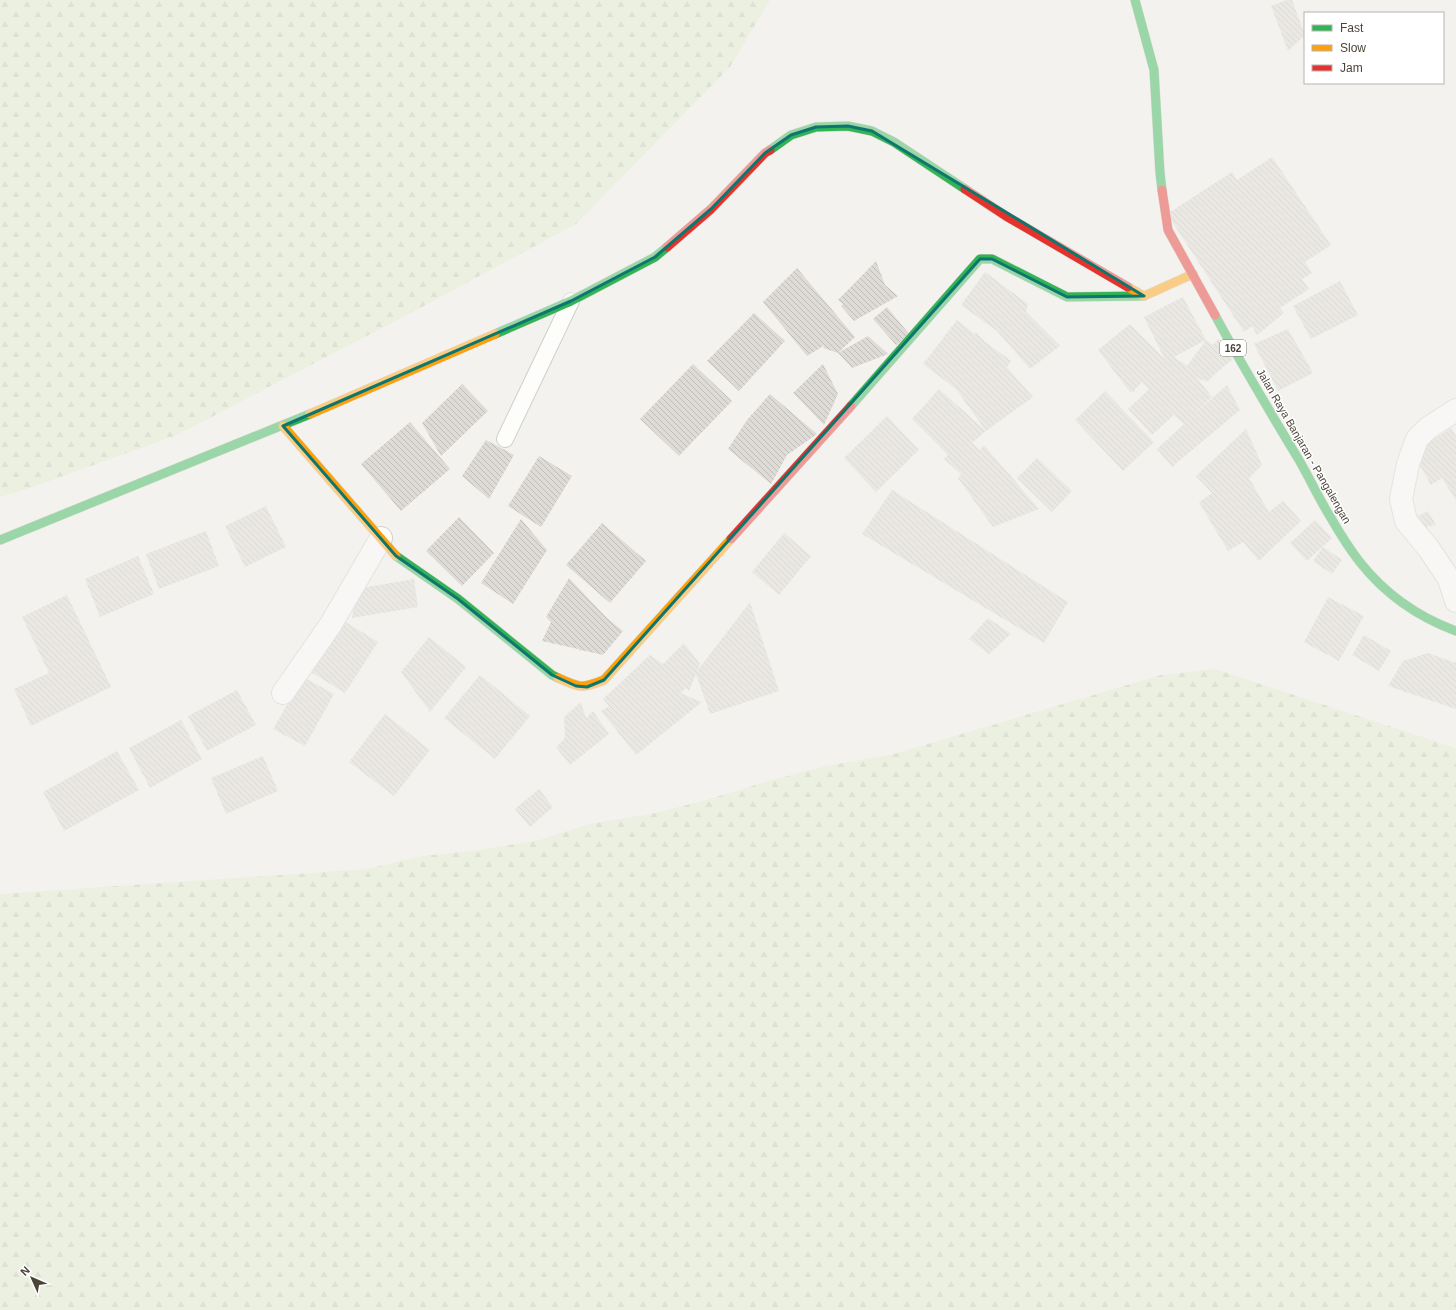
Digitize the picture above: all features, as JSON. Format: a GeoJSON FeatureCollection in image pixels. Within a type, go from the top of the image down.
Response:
{"type":"FeatureCollection","features":[{"type":"Feature","properties":{"kind":"street","name":"Jalan Raya Banjaran - Pangalengan"},"geometry":{"type":"LineString","coordinates":[[1135,0],[1154,70],[1160,173],[1168,230],[1238,358],[1303,467],[1330,517],[1359,561],[1386,589],[1408,607],[1437,624],[1456,631]]}},
{"type":"Feature","properties":{"kind":"street"},"geometry":{"type":"LineString","coordinates":[[0,540],[283,426],[570,301],[654,257],[711,209],[765,153],[791,135],[816,127],[848,126],[872,131],[894,142],[1006,216],[1144,296]]}},
{"type":"Feature","properties":{"kind":"street"},"geometry":{"type":"LineString","coordinates":[[283,426],[396,556],[458,598],[552,675],[576,686],[587,687],[604,680],[893,359],[980,259],[992,259],[1068,297],[1144,296],[1193,274]]}},
{"type":"Feature","properties":{"kind":"street"},"geometry":{"type":"LineString","coordinates":[[1456,410],[1428,428],[1417,438],[1412,450],[1402,499],[1406,521],[1429,549],[1445,573],[1456,601]]}},
{"type":"Feature","properties":{"kind":"street"},"geometry":{"type":"LineString","coordinates":[[283,693],[331,624],[380,538]]}},
{"type":"Feature","properties":{"kind":"lane"},"geometry":{"type":"LineString","coordinates":[[505,439],[570,301]]}},
{"type":"Feature","properties":{"kind":"highlighted area"},"geometry":{"type":"Polygon","coordinates":[[[848,126],[872,131],[1144,296],[1067,297],[992,259],[980,259],[604,680],[587,687],[576,686],[552,675],[458,599],[396,556],[283,426],[571,301],[655,257],[711,209],[765,153],[791,135],[816,127],[848,126]]]}},
{"type":"Feature","properties":{"kind":"green space"},"geometry":{"type":"Polygon","coordinates":[[[0,0],[770,0],[730,67],[576,224],[407,315],[177,435],[30,488],[0,497],[0,0]]]}},
{"type":"Feature","properties":{"kind":"green space"},"geometry":{"type":"Polygon","coordinates":[[[1215,669],[1456,748],[1456,1310],[0,1310],[0,894],[367,869],[422,856],[480,850],[539,840],[589,824],[651,814],[826,766],[890,755],[1161,675],[1215,669]]]}},
{"type":"Feature","properties":{"kind":"building"},"geometry":{"type":"Polygon","coordinates":[[[1287,0],[1292,0],[1304,36],[1288,51],[1271,6],[1287,0]]]}},
{"type":"Feature","properties":{"kind":"building"},"geometry":{"type":"Polygon","coordinates":[[[1272,157],[1331,245],[1305,262],[1312,273],[1302,279],[1309,289],[1280,308],[1284,313],[1257,335],[1252,326],[1244,332],[1167,214],[1232,172],[1237,180],[1272,157]]]}},
{"type":"Feature","properties":{"kind":"building"},"geometry":{"type":"Polygon","coordinates":[[[876,261],[885,285],[898,296],[854,321],[841,306],[843,304],[838,300],[876,261]]]}},
{"type":"Feature","properties":{"kind":"building"},"geometry":{"type":"Polygon","coordinates":[[[797,268],[855,337],[838,353],[823,348],[825,345],[807,356],[763,302],[797,268]]]}},
{"type":"Feature","properties":{"kind":"building"},"geometry":{"type":"Polygon","coordinates":[[[985,272],[1028,304],[1026,312],[1060,346],[1030,369],[997,331],[961,305],[985,272]]]}},
{"type":"Feature","properties":{"kind":"building"},"geometry":{"type":"Polygon","coordinates":[[[1340,281],[1358,315],[1311,339],[1293,306],[1340,281]]]}},
{"type":"Feature","properties":{"kind":"building"},"geometry":{"type":"Polygon","coordinates":[[[1183,297],[1206,340],[1213,345],[1219,338],[1220,350],[1233,359],[1207,382],[1197,378],[1212,397],[1194,414],[1227,385],[1240,410],[1172,467],[1157,449],[1184,424],[1174,415],[1152,435],[1128,409],[1149,389],[1142,382],[1133,393],[1131,391],[1130,392],[1098,350],[1130,324],[1164,358],[1144,317],[1183,297]],[[1206,340],[1174,357],[1187,366],[1206,340]]]}},
{"type":"Feature","properties":{"kind":"building"},"geometry":{"type":"Polygon","coordinates":[[[887,307],[910,335],[896,345],[873,319],[887,307]]]}},
{"type":"Feature","properties":{"kind":"building"},"geometry":{"type":"Polygon","coordinates":[[[754,313],[785,341],[739,391],[707,361],[754,313]]]}},
{"type":"Feature","properties":{"kind":"building"},"geometry":{"type":"Polygon","coordinates":[[[957,320],[975,334],[976,332],[983,340],[1011,361],[1007,367],[1033,397],[986,431],[956,389],[923,364],[957,320]]]}},
{"type":"Feature","properties":{"kind":"building"},"geometry":{"type":"Polygon","coordinates":[[[1288,329],[1313,373],[1278,391],[1254,344],[1288,329]]]}},
{"type":"Feature","properties":{"kind":"building"},"geometry":{"type":"Polygon","coordinates":[[[868,336],[888,354],[852,368],[838,353],[868,336]]]}},
{"type":"Feature","properties":{"kind":"building"},"geometry":{"type":"Polygon","coordinates":[[[693,364],[732,401],[679,456],[640,419],[693,364]]]}},
{"type":"Feature","properties":{"kind":"building"},"geometry":{"type":"Polygon","coordinates":[[[823,364],[838,394],[824,425],[793,393],[823,364]]]}},
{"type":"Feature","properties":{"kind":"building"},"geometry":{"type":"Polygon","coordinates":[[[462,384],[488,411],[441,456],[422,423],[462,384]]]}},
{"type":"Feature","properties":{"kind":"building"},"geometry":{"type":"Polygon","coordinates":[[[939,389],[986,431],[972,443],[980,450],[984,445],[1039,509],[993,527],[958,478],[961,474],[944,459],[948,455],[912,419],[939,389]]]}},
{"type":"Feature","properties":{"kind":"building"},"geometry":{"type":"Polygon","coordinates":[[[1105,391],[1154,442],[1123,471],[1075,420],[1105,391]]]}},
{"type":"Feature","properties":{"kind":"building"},"geometry":{"type":"Polygon","coordinates":[[[770,394],[817,434],[787,455],[771,484],[728,449],[747,420],[770,394]]]}},
{"type":"Feature","properties":{"kind":"building"},"geometry":{"type":"Polygon","coordinates":[[[887,416],[919,450],[876,492],[844,458],[887,416]]]}},
{"type":"Feature","properties":{"kind":"building"},"geometry":{"type":"Polygon","coordinates":[[[410,422],[450,469],[401,511],[361,464],[410,422]]]}},
{"type":"Feature","properties":{"kind":"building"},"geometry":{"type":"Polygon","coordinates":[[[1451,428],[1456,436],[1456,500],[1442,478],[1431,485],[1413,453],[1451,428]]]}},
{"type":"Feature","properties":{"kind":"building"},"geometry":{"type":"Polygon","coordinates":[[[1246,429],[1262,465],[1249,478],[1269,512],[1283,501],[1301,521],[1259,561],[1243,542],[1228,551],[1199,502],[1212,493],[1196,476],[1246,429]]]}},
{"type":"Feature","properties":{"kind":"building"},"geometry":{"type":"Polygon","coordinates":[[[486,440],[514,455],[489,499],[462,476],[486,440]]]}},
{"type":"Feature","properties":{"kind":"building"},"geometry":{"type":"Polygon","coordinates":[[[539,456],[572,476],[541,527],[508,506],[539,456]]]}},
{"type":"Feature","properties":{"kind":"building"},"geometry":{"type":"Polygon","coordinates":[[[1037,458],[1072,491],[1052,512],[1017,478],[1037,458]]]}},
{"type":"Feature","properties":{"kind":"building"},"geometry":{"type":"Polygon","coordinates":[[[892,490],[1068,602],[1044,643],[862,534],[892,490]]]}},
{"type":"Feature","properties":{"kind":"building"},"geometry":{"type":"Polygon","coordinates":[[[266,506],[286,547],[245,567],[225,526],[266,506]]]}},
{"type":"Feature","properties":{"kind":"building"},"geometry":{"type":"Polygon","coordinates":[[[1428,511],[1436,525],[1418,528],[1412,519],[1428,511]]]}},
{"type":"Feature","properties":{"kind":"building"},"geometry":{"type":"Polygon","coordinates":[[[459,517],[494,553],[462,586],[426,551],[459,517]]]}},
{"type":"Feature","properties":{"kind":"building"},"geometry":{"type":"Polygon","coordinates":[[[521,519],[547,550],[513,604],[481,583],[521,519]]]}},
{"type":"Feature","properties":{"kind":"building"},"geometry":{"type":"Polygon","coordinates":[[[1315,520],[1332,538],[1307,561],[1290,543],[1315,520]]]}},
{"type":"Feature","properties":{"kind":"building"},"geometry":{"type":"Polygon","coordinates":[[[602,523],[646,561],[610,603],[566,565],[602,523]]]}},
{"type":"Feature","properties":{"kind":"building"},"geometry":{"type":"Polygon","coordinates":[[[206,531],[219,566],[159,589],[146,554],[206,531]]]}},
{"type":"Feature","properties":{"kind":"building"},"geometry":{"type":"Polygon","coordinates":[[[784,533],[811,556],[779,595],[752,572],[784,533]]]}},
{"type":"Feature","properties":{"kind":"building"},"geometry":{"type":"Polygon","coordinates":[[[1323,547],[1342,560],[1332,574],[1313,561],[1323,547]]]}},
{"type":"Feature","properties":{"kind":"building"},"geometry":{"type":"Polygon","coordinates":[[[138,556],[154,594],[100,617],[85,579],[138,556]]]}},
{"type":"Feature","properties":{"kind":"building"},"geometry":{"type":"Polygon","coordinates":[[[569,578],[607,618],[623,631],[603,655],[580,651],[578,649],[542,641],[551,622],[546,617],[569,578]]]}},
{"type":"Feature","properties":{"kind":"building"},"geometry":{"type":"Polygon","coordinates":[[[414,579],[418,607],[352,618],[356,589],[414,579]]]}},
{"type":"Feature","properties":{"kind":"building"},"geometry":{"type":"Polygon","coordinates":[[[67,595],[111,687],[31,726],[14,689],[49,673],[22,617],[67,595]]]}},
{"type":"Feature","properties":{"kind":"building"},"geometry":{"type":"Polygon","coordinates":[[[1328,597],[1364,616],[1339,661],[1304,642],[1328,597]]]}},
{"type":"Feature","properties":{"kind":"building"},"geometry":{"type":"Polygon","coordinates":[[[750,602],[779,691],[710,714],[696,674],[689,691],[686,688],[680,693],[702,702],[636,755],[601,711],[609,706],[603,699],[650,655],[663,664],[684,643],[700,664],[697,671],[750,602]]]}},
{"type":"Feature","properties":{"kind":"building"},"geometry":{"type":"Polygon","coordinates":[[[339,618],[378,642],[345,693],[306,669],[339,618]]]}},
{"type":"Feature","properties":{"kind":"building"},"geometry":{"type":"Polygon","coordinates":[[[988,618],[1011,634],[989,654],[969,639],[988,618]]]}},
{"type":"Feature","properties":{"kind":"building"},"geometry":{"type":"Polygon","coordinates":[[[1364,635],[1391,651],[1379,671],[1352,655],[1364,635]]]}},
{"type":"Feature","properties":{"kind":"building"},"geometry":{"type":"Polygon","coordinates":[[[429,637],[466,667],[430,712],[401,672],[429,637]]]}},
{"type":"Feature","properties":{"kind":"building"},"geometry":{"type":"Polygon","coordinates":[[[1428,653],[1456,663],[1456,709],[1388,686],[1403,661],[1428,653]]]}},
{"type":"Feature","properties":{"kind":"building"},"geometry":{"type":"Polygon","coordinates":[[[480,675],[530,716],[495,759],[444,718],[480,675]]]}},
{"type":"Feature","properties":{"kind":"building"},"geometry":{"type":"Polygon","coordinates":[[[303,677],[334,694],[305,746],[273,729],[303,677]]]}},
{"type":"Feature","properties":{"kind":"building"},"geometry":{"type":"Polygon","coordinates":[[[237,690],[256,725],[207,751],[188,716],[237,690]]]}},
{"type":"Feature","properties":{"kind":"building"},"geometry":{"type":"Polygon","coordinates":[[[581,702],[586,718],[593,711],[609,734],[570,765],[556,747],[565,738],[564,717],[581,702]]]}},
{"type":"Feature","properties":{"kind":"building"},"geometry":{"type":"Polygon","coordinates":[[[385,714],[430,750],[394,796],[349,762],[385,714]]]}},
{"type":"Feature","properties":{"kind":"building"},"geometry":{"type":"Polygon","coordinates":[[[181,720],[202,759],[150,788],[129,748],[181,720]]]}},
{"type":"Feature","properties":{"kind":"building"},"geometry":{"type":"Polygon","coordinates":[[[117,751],[139,790],[64,831],[43,792],[117,751]]]}},
{"type":"Feature","properties":{"kind":"building"},"geometry":{"type":"Polygon","coordinates":[[[263,756],[278,791],[226,814],[211,778],[263,756]]]}},
{"type":"Feature","properties":{"kind":"building"},"geometry":{"type":"Polygon","coordinates":[[[539,789],[553,807],[530,827],[515,809],[539,789]]]}},
{"type":"Feature","properties":{"kind":"traffic: fast"},"geometry":{"type":"LineString","coordinates":[[1135,0],[1154,70],[1162,190]]}},
{"type":"Feature","properties":{"kind":"traffic: fast"},"geometry":{"type":"LineString","coordinates":[[770,150],[791,135],[816,127],[848,126],[872,131],[894,142],[965,189]]}},
{"type":"Feature","properties":{"kind":"traffic: fast"},"geometry":{"type":"LineString","coordinates":[[495,334],[571,301],[655,257],[667,247]]}},
{"type":"Feature","properties":{"kind":"traffic: fast"},"geometry":{"type":"LineString","coordinates":[[851,406],[980,259],[992,259],[1067,297],[1144,296]]}},
{"type":"Feature","properties":{"kind":"traffic: fast"},"geometry":{"type":"LineString","coordinates":[[1215,315],[1245,370],[1299,460],[1327,511],[1344,540],[1359,561],[1379,583],[1403,603],[1428,619],[1456,631]]}},
{"type":"Feature","properties":{"kind":"traffic: fast"},"geometry":{"type":"LineString","coordinates":[[0,540],[310,414]]}},
{"type":"Feature","properties":{"kind":"traffic: fast"},"geometry":{"type":"LineString","coordinates":[[396,556],[458,599],[552,675],[558,678]]}},
{"type":"Feature","properties":{"kind":"traffic: slow"},"geometry":{"type":"LineString","coordinates":[[1128,287],[1144,296],[1193,274]]}},
{"type":"Feature","properties":{"kind":"traffic: slow"},"geometry":{"type":"LineString","coordinates":[[310,414],[495,334]]}},
{"type":"Feature","properties":{"kind":"traffic: slow"},"geometry":{"type":"LineString","coordinates":[[283,426],[396,556]]}},
{"type":"Feature","properties":{"kind":"traffic: slow"},"geometry":{"type":"LineString","coordinates":[[558,678],[571,684],[581,686],[591,685],[604,680],[731,539]]}},
{"type":"Feature","properties":{"kind":"traffic: jam"},"geometry":{"type":"LineString","coordinates":[[667,247],[711,209],[765,153],[770,150]]}},
{"type":"Feature","properties":{"kind":"traffic: jam"},"geometry":{"type":"LineString","coordinates":[[965,189],[1006,216],[1128,287]]}},
{"type":"Feature","properties":{"kind":"traffic: jam"},"geometry":{"type":"LineString","coordinates":[[1162,190],[1168,230],[1215,315]]}},
{"type":"Feature","properties":{"kind":"traffic: jam"},"geometry":{"type":"LineString","coordinates":[[731,539],[851,406]]}}]}
